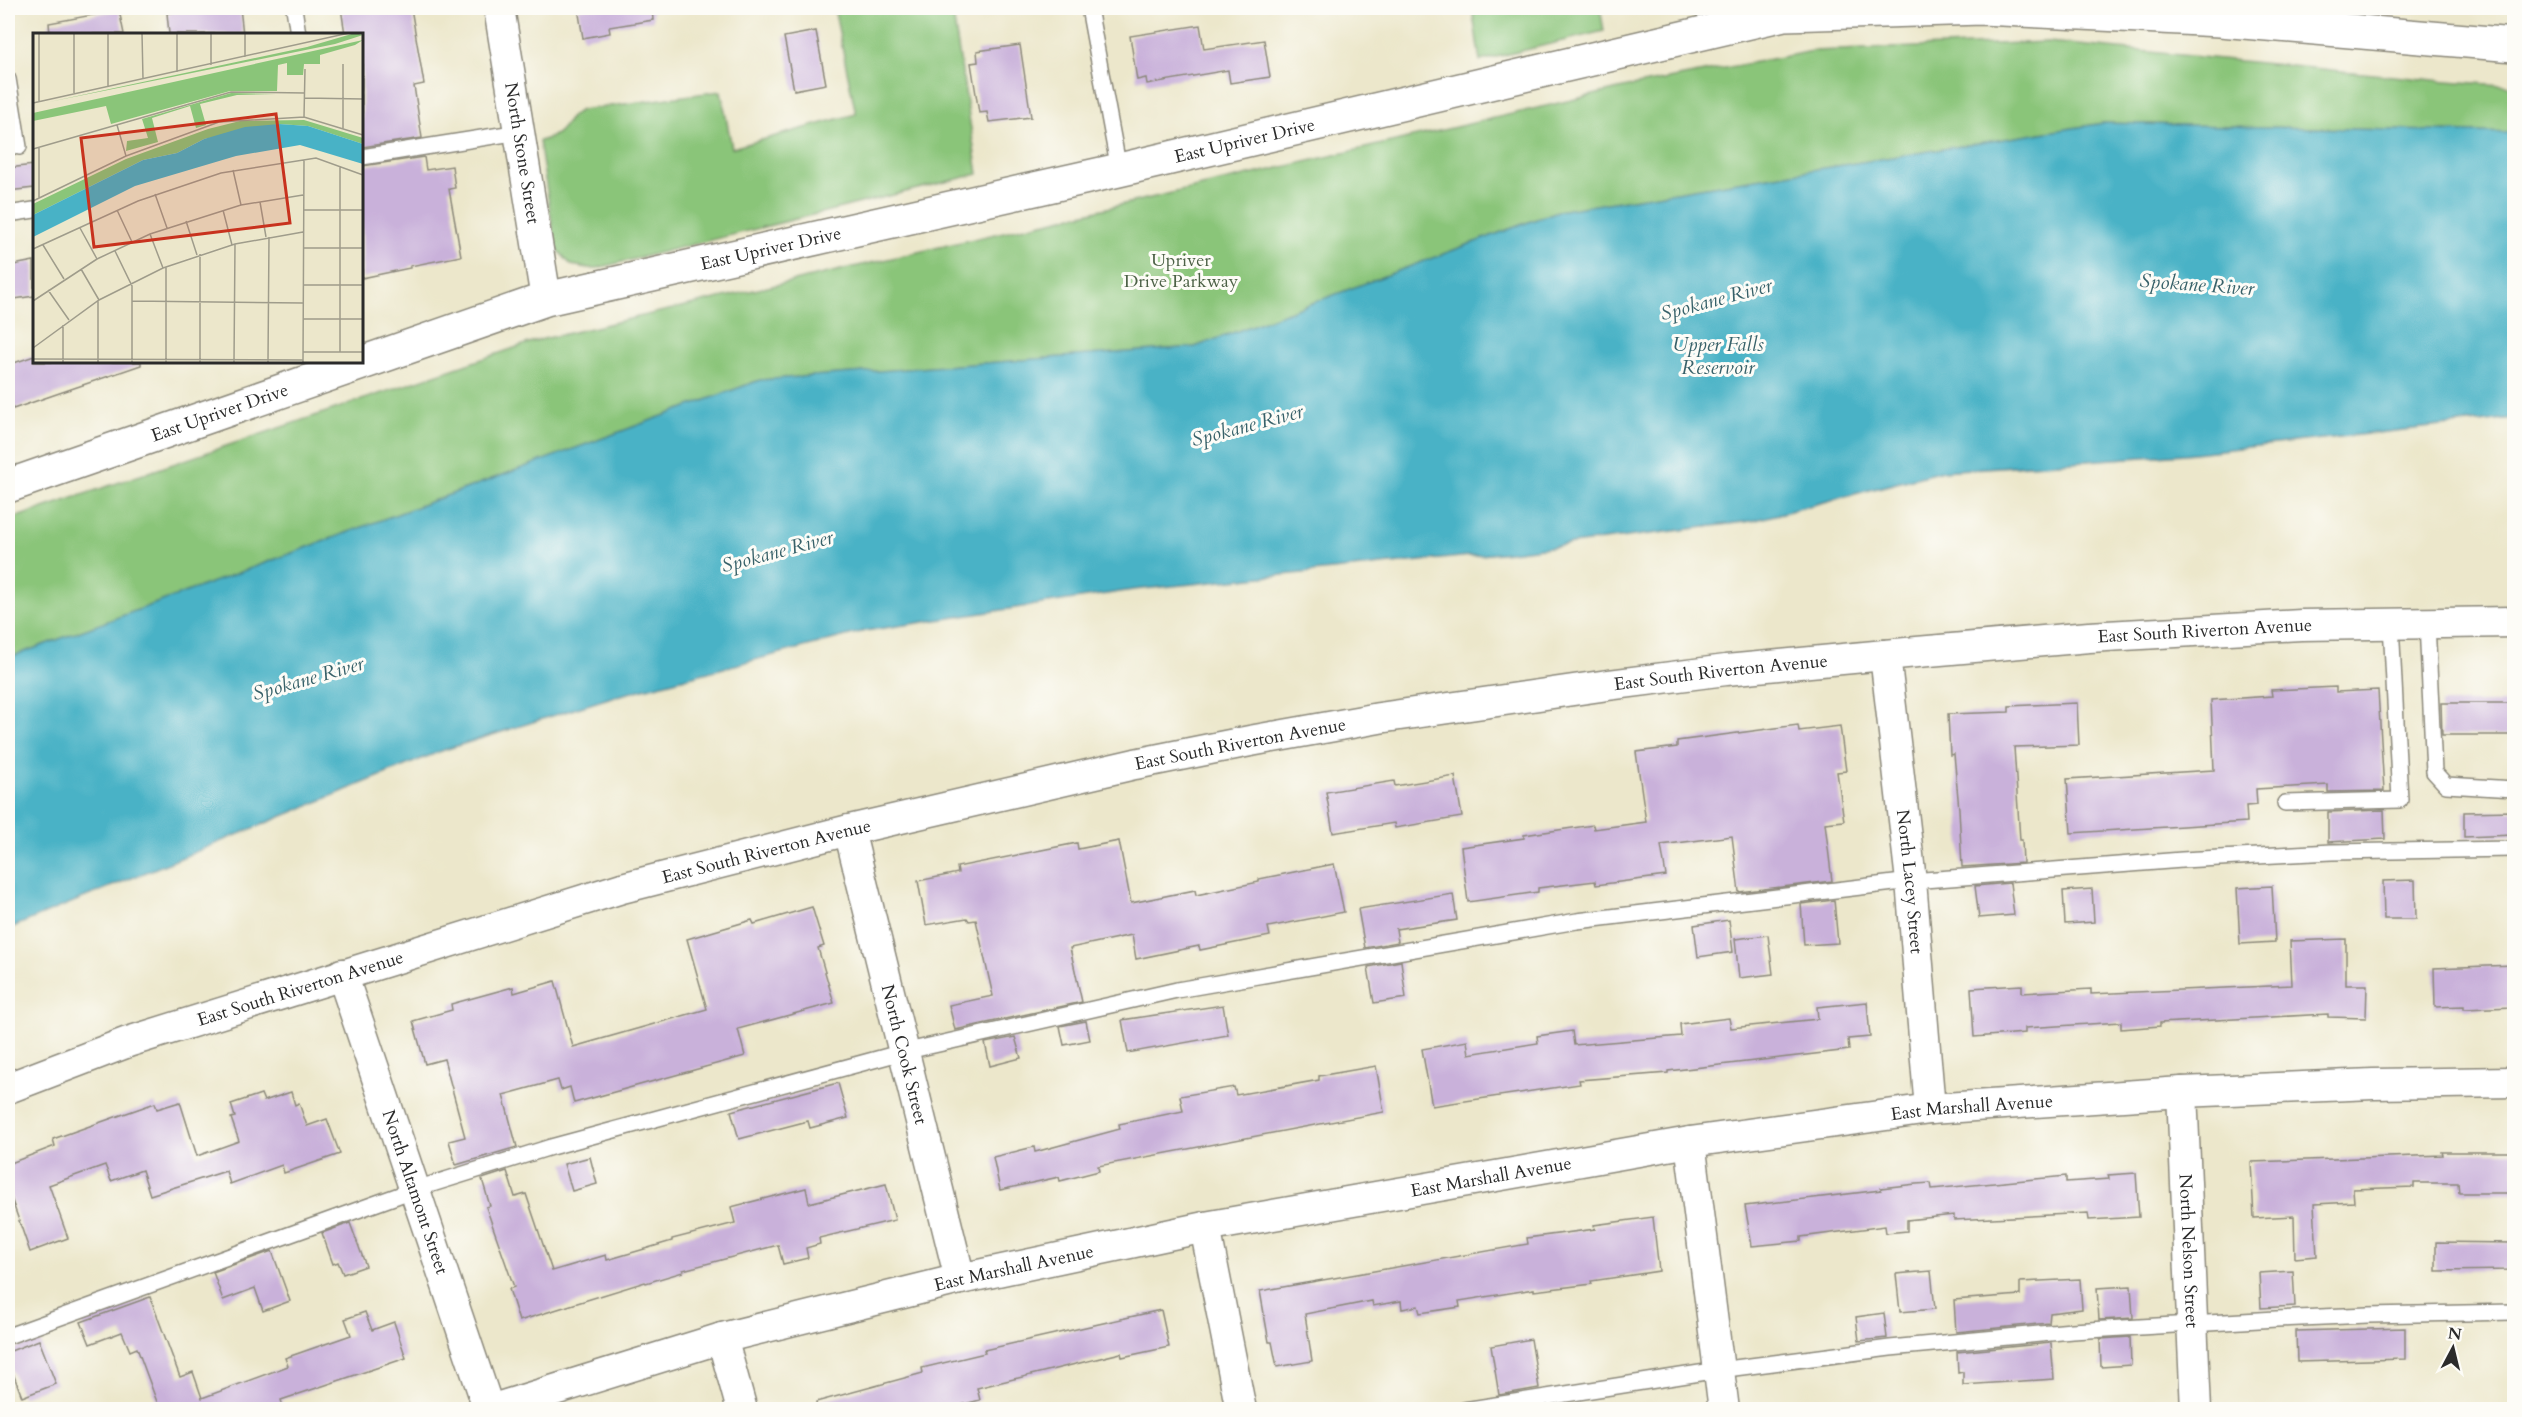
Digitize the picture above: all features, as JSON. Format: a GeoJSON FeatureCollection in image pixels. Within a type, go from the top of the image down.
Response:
{"type":"FeatureCollection","features":[{"type":"Feature","properties":{"kind":"street","name":"North Stone Street"},"geometry":{"type":"LineString","coordinates":[[499,8],[546,299]]}},
{"type":"Feature","properties":{"kind":"street","name":"East Upriver Drive"},"geometry":{"type":"LineString","coordinates":[[363,363],[546,299],[1119,170],[1784,14],[1982,8],[2220,20],[2514,45]]}},
{"type":"Feature","properties":{"kind":"street","name":"East Upriver Drive"},"geometry":{"type":"LineString","coordinates":[[8,486],[362,363]]}},
{"type":"Feature","properties":{"kind":"street","name":"East South Riverton Avenue"},"geometry":{"type":"LineString","coordinates":[[8,1088],[128,1042],[622,888],[849,830],[1135,764],[1379,718],[1726,670],[2101,636],[2301,625],[2514,622]]}},
{"type":"Feature","properties":{"kind":"street","name":"North Lacey Street"},"geometry":{"type":"LineString","coordinates":[[1885,655],[1911,881],[1930,1109]]}},
{"type":"Feature","properties":{"kind":"street","name":"North Cook Street"},"geometry":{"type":"LineString","coordinates":[[849,830],[960,1280]]}},
{"type":"Feature","properties":{"kind":"street","name":"North Altamont Street"},"geometry":{"type":"LineString","coordinates":[[342,974],[490,1410]]}},
{"type":"Feature","properties":{"kind":"street","name":"East Marshall Avenue"},"geometry":{"type":"LineString","coordinates":[[490,1410],[722,1338],[960,1280],[1205,1227],[1690,1142],[1930,1109],[2182,1092],[2373,1084],[2514,1082]]}},
{"type":"Feature","properties":{"kind":"street","name":"North Nelson Street"},"geometry":{"type":"LineString","coordinates":[[2182,1092],[2196,1410]]}},
{"type":"Feature","properties":{"kind":"street"},"geometry":{"type":"LineString","coordinates":[[1690,1142],[1724,1410]]}},
{"type":"Feature","properties":{"kind":"street"},"geometry":{"type":"LineString","coordinates":[[1205,1227],[1241,1410]]}},
{"type":"Feature","properties":{"kind":"street"},"geometry":{"type":"LineString","coordinates":[[722,1338],[742,1410]]}},
{"type":"Feature","properties":{"kind":"lane"},"geometry":{"type":"LineString","coordinates":[[294,8],[298,33]]}},
{"type":"Feature","properties":{"kind":"lane"},"geometry":{"type":"LineString","coordinates":[[1089,8],[1119,170]]}},
{"type":"Feature","properties":{"kind":"lane"},"geometry":{"type":"LineString","coordinates":[[8,79],[19,147]]}},
{"type":"Feature","properties":{"kind":"lane"},"geometry":{"type":"LineString","coordinates":[[363,157],[519,132]]}},
{"type":"Feature","properties":{"kind":"lane"},"geometry":{"type":"LineString","coordinates":[[8,214],[33,210]]}},
{"type":"Feature","properties":{"kind":"lane"},"geometry":{"type":"LineString","coordinates":[[2285,803],[2400,800],[2391,623]]}},
{"type":"Feature","properties":{"kind":"lane"},"geometry":{"type":"LineString","coordinates":[[2427,623],[2434,772],[2446,785],[2514,789]]}},
{"type":"Feature","properties":{"kind":"lane"},"geometry":{"type":"LineString","coordinates":[[8,1336],[416,1189],[551,1147],[903,1052],[1177,990],[1577,921],[1911,881],[2182,860],[2332,852],[2514,849]]}},
{"type":"Feature","properties":{"kind":"lane"},"geometry":{"type":"LineString","coordinates":[[1464,1410],[1719,1370],[1890,1348],[2072,1331],[2368,1315],[2514,1312]]}},
{"type":"Feature","properties":{"kind":"green space"},"geometry":{"type":"Polygon","coordinates":[[[834,8],[952,8],[978,174],[594,269],[571,265],[556,248],[539,141],[555,135],[574,114],[581,110],[721,91],[732,148],[856,114],[834,8]]]}},
{"type":"Feature","properties":{"kind":"green space"},"geometry":{"type":"Polygon","coordinates":[[[1472,8],[1600,8],[1604,31],[1480,61],[1472,8]]]}},
{"type":"Feature","properties":{"kind":"green space","name":"Upriver Drive Parkway"},"geometry":{"type":"Polygon","coordinates":[[[2048,42],[2514,86],[2514,133],[2104,123],[1558,211],[1195,347],[760,380],[8,658],[8,520],[535,341],[1632,86],[1813,51],[2048,42]]]}},
{"type":"Feature","properties":{"kind":"water","name":"Upper Falls Reservoir"},"geometry":{"type":"Polygon","coordinates":[[[2104,123],[2514,133],[2514,418],[2185,454],[1942,471],[1752,521],[1510,552],[1133,590],[865,631],[609,698],[441,751],[8,929],[8,658],[760,380],[1195,347],[1558,211],[2104,123]]]}},
{"type":"Feature","properties":{"kind":"building"},"geometry":{"type":"Polygon","coordinates":[[[240,8],[243,33],[169,33],[167,13],[240,8]]]}},
{"type":"Feature","properties":{"kind":"building"},"geometry":{"type":"Polygon","coordinates":[[[341,8],[411,8],[424,84],[414,86],[422,138],[363,147],[363,33],[345,33],[341,8]]]}},
{"type":"Feature","properties":{"kind":"building"},"geometry":{"type":"Polygon","coordinates":[[[578,8],[652,8],[653,20],[609,27],[610,33],[583,38],[578,8]]]}},
{"type":"Feature","properties":{"kind":"building"},"geometry":{"type":"Polygon","coordinates":[[[119,10],[124,33],[50,33],[49,23],[119,10]]]}},
{"type":"Feature","properties":{"kind":"building"},"geometry":{"type":"Polygon","coordinates":[[[1200,25],[1204,49],[1264,40],[1270,77],[1230,83],[1228,70],[1147,84],[1146,78],[1137,80],[1130,36],[1200,25]]]}},
{"type":"Feature","properties":{"kind":"building"},"geometry":{"type":"Polygon","coordinates":[[[816,31],[826,84],[794,90],[784,37],[816,31]]]}},
{"type":"Feature","properties":{"kind":"building"},"geometry":{"type":"Polygon","coordinates":[[[1020,45],[1031,117],[989,122],[987,112],[979,113],[971,63],[978,62],[977,51],[1020,45]]]}},
{"type":"Feature","properties":{"kind":"building"},"geometry":{"type":"Polygon","coordinates":[[[424,157],[426,170],[452,166],[455,188],[449,189],[461,256],[363,278],[363,166],[424,157]]]}},
{"type":"Feature","properties":{"kind":"building"},"geometry":{"type":"Polygon","coordinates":[[[33,165],[33,188],[8,191],[8,168],[33,165]]]}},
{"type":"Feature","properties":{"kind":"building"},"geometry":{"type":"Polygon","coordinates":[[[33,261],[33,296],[8,300],[8,266],[33,261]]]}},
{"type":"Feature","properties":{"kind":"building"},"geometry":{"type":"Polygon","coordinates":[[[33,356],[33,363],[141,363],[141,365],[13,409],[8,393],[8,365],[33,356]]]}},
{"type":"Feature","properties":{"kind":"building"},"geometry":{"type":"Polygon","coordinates":[[[2336,687],[2336,692],[2378,690],[2384,791],[2328,792],[2328,785],[2256,789],[2257,805],[2246,806],[2247,822],[2071,833],[2067,779],[2214,770],[2211,700],[2272,696],[2271,690],[2336,687]]]}},
{"type":"Feature","properties":{"kind":"building"},"geometry":{"type":"Polygon","coordinates":[[[2077,703],[2079,745],[2014,747],[2023,863],[1962,867],[1954,754],[1950,755],[1948,714],[2009,712],[2009,706],[2077,703]]]}},
{"type":"Feature","properties":{"kind":"building"},"geometry":{"type":"Polygon","coordinates":[[[2441,703],[2514,703],[2514,735],[2442,735],[2441,703]]]}},
{"type":"Feature","properties":{"kind":"building"},"geometry":{"type":"Polygon","coordinates":[[[1798,725],[1799,731],[1840,726],[1846,771],[1837,772],[1844,821],[1825,823],[1832,881],[1739,892],[1732,836],[1661,845],[1666,876],[1596,885],[1595,881],[1538,888],[1538,892],[1468,902],[1461,847],[1593,825],[1594,829],[1646,822],[1636,752],[1677,747],[1677,741],[1798,725]]]}},
{"type":"Feature","properties":{"kind":"building"},"geometry":{"type":"Polygon","coordinates":[[[1455,776],[1462,817],[1395,828],[1394,823],[1333,833],[1326,792],[1394,781],[1395,786],[1455,776]]]}},
{"type":"Feature","properties":{"kind":"building"},"geometry":{"type":"Polygon","coordinates":[[[2384,810],[2385,839],[2328,842],[2328,812],[2384,810]]]}},
{"type":"Feature","properties":{"kind":"building"},"geometry":{"type":"Polygon","coordinates":[[[2514,811],[2514,835],[2464,837],[2464,812],[2514,811]]]}},
{"type":"Feature","properties":{"kind":"building"},"geometry":{"type":"Polygon","coordinates":[[[1119,841],[1131,903],[1195,890],[1196,895],[1259,882],[1259,879],[1334,864],[1344,912],[1268,927],[1270,936],[1200,950],[1199,946],[1136,959],[1132,935],[1070,948],[1082,1002],[955,1030],[949,1005],[993,996],[976,920],[969,921],[967,918],[926,925],[918,881],[958,873],[957,867],[1077,843],[1078,849],[1119,841]]]}},
{"type":"Feature","properties":{"kind":"building"},"geometry":{"type":"Polygon","coordinates":[[[2415,880],[2416,919],[2384,919],[2383,881],[2415,880]]]}},
{"type":"Feature","properties":{"kind":"building"},"geometry":{"type":"Polygon","coordinates":[[[2010,883],[2014,915],[1979,918],[1975,886],[2010,883]]]}},
{"type":"Feature","properties":{"kind":"building"},"geometry":{"type":"Polygon","coordinates":[[[2272,886],[2275,942],[2240,944],[2237,888],[2272,886]]]}},
{"type":"Feature","properties":{"kind":"building"},"geometry":{"type":"Polygon","coordinates":[[[2092,889],[2094,922],[2065,924],[2063,891],[2092,889]]]}},
{"type":"Feature","properties":{"kind":"building"},"geometry":{"type":"Polygon","coordinates":[[[1453,894],[1457,920],[1396,929],[1398,942],[1365,948],[1358,909],[1453,894]]]}},
{"type":"Feature","properties":{"kind":"building"},"geometry":{"type":"Polygon","coordinates":[[[1834,900],[1838,943],[1804,945],[1801,904],[1834,900]]]}},
{"type":"Feature","properties":{"kind":"building"},"geometry":{"type":"Polygon","coordinates":[[[812,907],[824,946],[818,948],[834,1003],[738,1029],[745,1056],[574,1103],[570,1087],[561,1090],[558,1080],[503,1095],[517,1147],[456,1165],[449,1141],[465,1137],[444,1059],[425,1064],[413,1021],[452,1010],[451,1004],[513,987],[514,993],[555,981],[573,1047],[707,1009],[687,939],[752,920],[754,924],[812,907]]]}},
{"type":"Feature","properties":{"kind":"building"},"geometry":{"type":"Polygon","coordinates":[[[1729,920],[1733,952],[1698,957],[1694,925],[1729,920]]]}},
{"type":"Feature","properties":{"kind":"building"},"geometry":{"type":"Polygon","coordinates":[[[1768,935],[1773,974],[1739,978],[1735,939],[1768,935]]]}},
{"type":"Feature","properties":{"kind":"building"},"geometry":{"type":"Polygon","coordinates":[[[2346,939],[2346,985],[2367,985],[2366,1018],[2328,1017],[2328,1014],[2160,1023],[2160,1026],[2121,1029],[2121,1022],[2025,1028],[2025,1033],[1974,1037],[1971,988],[2022,985],[2022,993],[2091,989],[2091,994],[2292,985],[2290,941],[2346,939]]]}},
{"type":"Feature","properties":{"kind":"building"},"geometry":{"type":"Polygon","coordinates":[[[1401,961],[1406,998],[1374,1003],[1368,967],[1401,961]]]}},
{"type":"Feature","properties":{"kind":"building"},"geometry":{"type":"Polygon","coordinates":[[[2514,965],[2514,1007],[2464,1009],[2464,1006],[2435,1007],[2434,968],[2514,965]]]}},
{"type":"Feature","properties":{"kind":"building"},"geometry":{"type":"Polygon","coordinates":[[[1867,1002],[1870,1037],[1848,1039],[1849,1050],[1668,1071],[1668,1073],[1579,1080],[1580,1084],[1432,1106],[1422,1049],[1467,1041],[1469,1054],[1538,1043],[1537,1036],[1572,1031],[1574,1045],[1681,1036],[1680,1024],[1729,1018],[1731,1028],[1818,1019],[1817,1007],[1867,1002]]]}},
{"type":"Feature","properties":{"kind":"building"},"geometry":{"type":"Polygon","coordinates":[[[1223,1005],[1228,1035],[1128,1053],[1122,1020],[1223,1005]]]}},
{"type":"Feature","properties":{"kind":"building"},"geometry":{"type":"Polygon","coordinates":[[[1086,1021],[1090,1040],[1064,1045],[1060,1026],[1086,1021]]]}},
{"type":"Feature","properties":{"kind":"building"},"geometry":{"type":"Polygon","coordinates":[[[1015,1037],[1021,1058],[990,1066],[985,1043],[1015,1037]]]}},
{"type":"Feature","properties":{"kind":"building"},"geometry":{"type":"Polygon","coordinates":[[[1376,1066],[1384,1112],[1098,1166],[1099,1171],[1060,1181],[1059,1177],[1000,1190],[993,1157],[1034,1147],[1035,1152],[1120,1129],[1119,1124],[1183,1111],[1180,1096],[1234,1087],[1236,1095],[1319,1080],[1319,1076],[1376,1066]]]}},
{"type":"Feature","properties":{"kind":"building"},"geometry":{"type":"Polygon","coordinates":[[[838,1083],[848,1118],[810,1128],[808,1121],[739,1139],[731,1111],[838,1083]]]}},
{"type":"Feature","properties":{"kind":"building"},"geometry":{"type":"Polygon","coordinates":[[[291,1092],[295,1105],[299,1103],[307,1126],[327,1119],[340,1154],[284,1173],[282,1165],[230,1184],[226,1171],[150,1195],[142,1170],[111,1181],[105,1165],[49,1185],[68,1238],[30,1252],[8,1189],[8,1164],[55,1146],[53,1139],[155,1103],[157,1109],[180,1102],[197,1156],[239,1141],[231,1118],[235,1117],[231,1104],[261,1094],[264,1101],[291,1092]]]}},
{"type":"Feature","properties":{"kind":"building"},"geometry":{"type":"Polygon","coordinates":[[[2442,1152],[2514,1152],[2514,1193],[2459,1193],[2458,1183],[2414,1183],[2414,1187],[2353,1189],[2354,1202],[2314,1204],[2317,1256],[2295,1258],[2294,1216],[2254,1218],[2251,1162],[2443,1155],[2442,1152]]]}},
{"type":"Feature","properties":{"kind":"building"},"geometry":{"type":"Polygon","coordinates":[[[590,1157],[597,1184],[572,1191],[564,1164],[590,1157]]]}},
{"type":"Feature","properties":{"kind":"building"},"geometry":{"type":"Polygon","coordinates":[[[507,1171],[515,1197],[526,1194],[552,1271],[606,1255],[607,1260],[672,1241],[672,1239],[735,1223],[731,1207],[806,1188],[809,1203],[886,1184],[895,1220],[819,1238],[820,1244],[806,1248],[808,1258],[783,1264],[778,1245],[683,1270],[683,1272],[519,1321],[509,1289],[514,1287],[486,1207],[490,1206],[482,1179],[507,1171]]]}},
{"type":"Feature","properties":{"kind":"building"},"geometry":{"type":"Polygon","coordinates":[[[2136,1173],[2139,1217],[2089,1220],[2088,1213],[1954,1220],[1954,1215],[1907,1220],[1907,1231],[1886,1233],[1885,1226],[1801,1237],[1801,1241],[1752,1246],[1745,1206],[1916,1184],[1931,1183],[1932,1189],[2066,1176],[2066,1182],[2109,1179],[2108,1175],[2136,1173]]]}},
{"type":"Feature","properties":{"kind":"building"},"geometry":{"type":"Polygon","coordinates":[[[1653,1217],[1659,1271],[1591,1281],[1592,1284],[1534,1291],[1534,1289],[1459,1301],[1460,1307],[1420,1313],[1418,1306],[1402,1309],[1401,1301],[1373,1306],[1372,1301],[1305,1314],[1312,1361],[1277,1367],[1272,1342],[1269,1342],[1260,1291],[1528,1244],[1527,1238],[1595,1229],[1594,1225],[1653,1217]]]}},
{"type":"Feature","properties":{"kind":"building"},"geometry":{"type":"Polygon","coordinates":[[[350,1223],[366,1266],[343,1274],[338,1262],[333,1264],[322,1233],[350,1223]]]}},
{"type":"Feature","properties":{"kind":"building"},"geometry":{"type":"Polygon","coordinates":[[[2436,1242],[2514,1243],[2514,1270],[2436,1271],[2436,1242]]]}},
{"type":"Feature","properties":{"kind":"building"},"geometry":{"type":"Polygon","coordinates":[[[272,1251],[290,1301],[263,1311],[255,1288],[223,1300],[213,1272],[272,1251]]]}},
{"type":"Feature","properties":{"kind":"building"},"geometry":{"type":"Polygon","coordinates":[[[1931,1271],[1935,1309],[1900,1312],[1896,1274],[1931,1271]]]}},
{"type":"Feature","properties":{"kind":"building"},"geometry":{"type":"Polygon","coordinates":[[[2293,1271],[2295,1306],[2261,1308],[2259,1273],[2293,1271]]]}},
{"type":"Feature","properties":{"kind":"building"},"geometry":{"type":"Polygon","coordinates":[[[2080,1279],[2082,1309],[2050,1313],[2049,1323],[1956,1332],[1954,1300],[2020,1295],[2020,1282],[2080,1279]]]}},
{"type":"Feature","properties":{"kind":"building"},"geometry":{"type":"Polygon","coordinates":[[[2131,1286],[2133,1318],[2099,1320],[2097,1288],[2131,1286]]]}},
{"type":"Feature","properties":{"kind":"building"},"geometry":{"type":"Polygon","coordinates":[[[150,1297],[180,1377],[193,1372],[202,1398],[288,1366],[285,1358],[351,1335],[345,1319],[365,1312],[372,1330],[394,1322],[406,1358],[281,1400],[284,1410],[160,1410],[137,1348],[130,1351],[122,1332],[90,1344],[81,1322],[150,1297]]]}},
{"type":"Feature","properties":{"kind":"building"},"geometry":{"type":"Polygon","coordinates":[[[1161,1310],[1169,1347],[1122,1357],[1121,1353],[977,1388],[980,1400],[942,1410],[817,1410],[816,1402],[923,1373],[922,1368],[985,1353],[984,1350],[1161,1310]]]}},
{"type":"Feature","properties":{"kind":"building"},"geometry":{"type":"Polygon","coordinates":[[[1884,1313],[1887,1338],[1859,1341],[1856,1317],[1884,1313]]]}},
{"type":"Feature","properties":{"kind":"building"},"geometry":{"type":"Polygon","coordinates":[[[2405,1328],[2405,1359],[2297,1362],[2296,1331],[2405,1328]]]}},
{"type":"Feature","properties":{"kind":"building"},"geometry":{"type":"Polygon","coordinates":[[[2130,1337],[2131,1365],[2101,1367],[2100,1339],[2130,1337]]]}},
{"type":"Feature","properties":{"kind":"building"},"geometry":{"type":"Polygon","coordinates":[[[1531,1339],[1539,1388],[1499,1395],[1491,1346],[1531,1339]]]}},
{"type":"Feature","properties":{"kind":"building"},"geometry":{"type":"Polygon","coordinates":[[[39,1340],[56,1384],[22,1397],[8,1360],[8,1352],[39,1340]]]}},
{"type":"Feature","properties":{"kind":"building"},"geometry":{"type":"Polygon","coordinates":[[[2051,1343],[2054,1379],[1963,1385],[1963,1372],[1958,1373],[1957,1352],[2051,1343]]]}},
{"type":"Feature","properties":{"kind":"water label","name":"Spokane River"},"geometry":{"type":"Point","coordinates":[2197,284]}},
{"type":"Feature","properties":{"kind":"water label","name":"Spokane River"},"geometry":{"type":"Point","coordinates":[1716,299]}},
{"type":"Feature","properties":{"kind":"water label","name":"Spokane River"},"geometry":{"type":"Point","coordinates":[1247,425]}},
{"type":"Feature","properties":{"kind":"water label","name":"Spokane River"},"geometry":{"type":"Point","coordinates":[777,551]}},
{"type":"Feature","properties":{"kind":"water label","name":"Spokane River"},"geometry":{"type":"Point","coordinates":[308,678]}}]}
